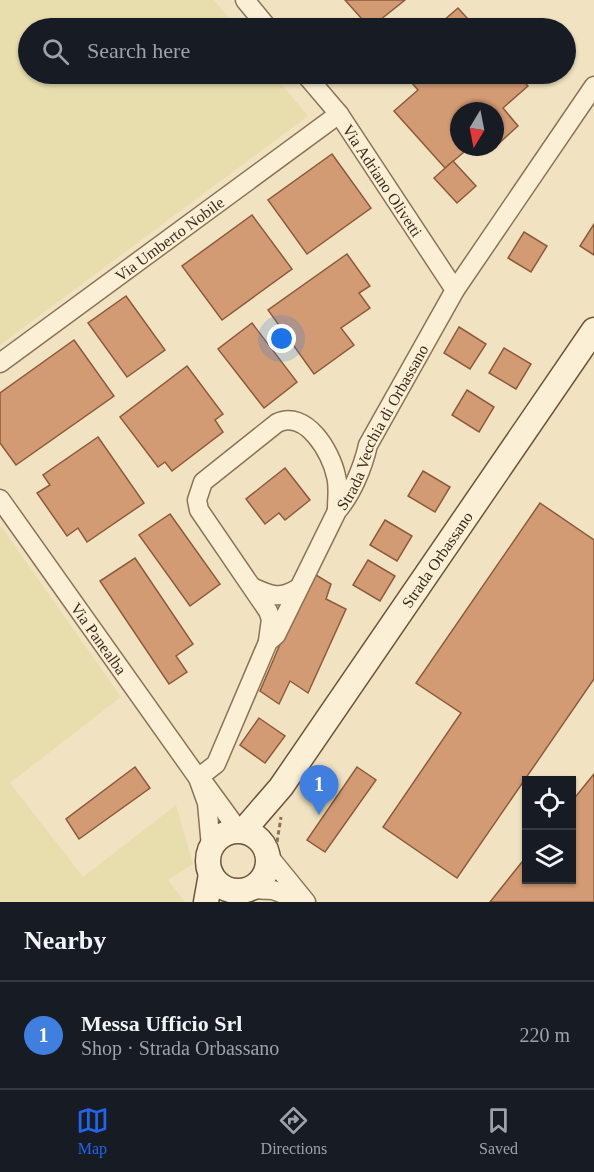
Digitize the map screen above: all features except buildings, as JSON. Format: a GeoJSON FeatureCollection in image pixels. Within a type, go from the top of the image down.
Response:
{"type":"FeatureCollection","features":[{"type":"Feature","properties":{"kind":"main road","name":"Strada Orbassano"},"geometry":{"type":"LineString","coordinates":[[241,894],[262,879],[268,863],[253,840],[281,787],[594,330]]}},
{"type":"Feature","properties":{"kind":"main road"},"geometry":{"type":"LineString","coordinates":[[206,902],[211,874],[208,855],[211,847],[223,835],[253,840]]}},
{"type":"Feature","properties":{"kind":"main road"},"geometry":{"type":"LineString","coordinates":[[211,874],[215,881],[241,894]]}},
{"type":"Feature","properties":{"kind":"street"},"geometry":{"type":"LineString","coordinates":[[245,0],[260,18]]}},
{"type":"Feature","properties":{"kind":"street","name":"Via Adriano Olivetti"},"geometry":{"type":"LineString","coordinates":[[314,84],[339,114],[454,290]]}},
{"type":"Feature","properties":{"kind":"street","name":"Strada Vecchia di Orbassano"},"geometry":{"type":"LineString","coordinates":[[198,778],[216,764],[268,642],[276,635],[337,511],[344,504],[361,467],[368,445],[454,290],[594,86]]}},
{"type":"Feature","properties":{"kind":"street","name":"Via Umberto Nobile"},"geometry":{"type":"LineString","coordinates":[[0,363],[339,114]]}},
{"type":"Feature","properties":{"kind":"street"},"geometry":{"type":"LineString","coordinates":[[268,642],[271,619],[252,586],[199,510],[197,500],[203,482],[282,420],[301,422],[309,426],[327,455],[338,484],[337,511]]}},
{"type":"Feature","properties":{"kind":"street"},"geometry":{"type":"LineString","coordinates":[[327,455],[337,459],[351,457],[358,455],[368,445]]}},
{"type":"Feature","properties":{"kind":"street","name":"Via Panealba"},"geometry":{"type":"LineString","coordinates":[[0,499],[198,778]]}},
{"type":"Feature","properties":{"kind":"street"},"geometry":{"type":"LineString","coordinates":[[252,586],[274,597],[287,595],[297,589]]}},
{"type":"Feature","properties":{"kind":"street"},"geometry":{"type":"LineString","coordinates":[[198,778],[305,902]]}},
{"type":"Feature","properties":{"kind":"street"},"geometry":{"type":"LineString","coordinates":[[198,778],[207,803],[211,847]]}},
{"type":"Feature","properties":{"kind":"street"},"geometry":{"type":"LineString","coordinates":[[241,894],[273,890],[305,902]]}},
{"type":"Feature","properties":{"kind":"shaded area"},"geometry":{"type":"Polygon","coordinates":[[[0,0],[214,0],[229,18],[18,18],[18,84],[281,84],[308,116],[0,345],[0,0]]]}},
{"type":"Feature","properties":{"kind":"shaded area"},"geometry":{"type":"Polygon","coordinates":[[[0,525],[121,697],[10,783],[83,877],[176,805],[193,864],[168,880],[185,902],[0,902],[0,525]]]}},
{"type":"Feature","properties":{"kind":"place","name":"Messa Ufficio Srl"},"geometry":{"type":"Point","coordinates":[319,815]}}]}
